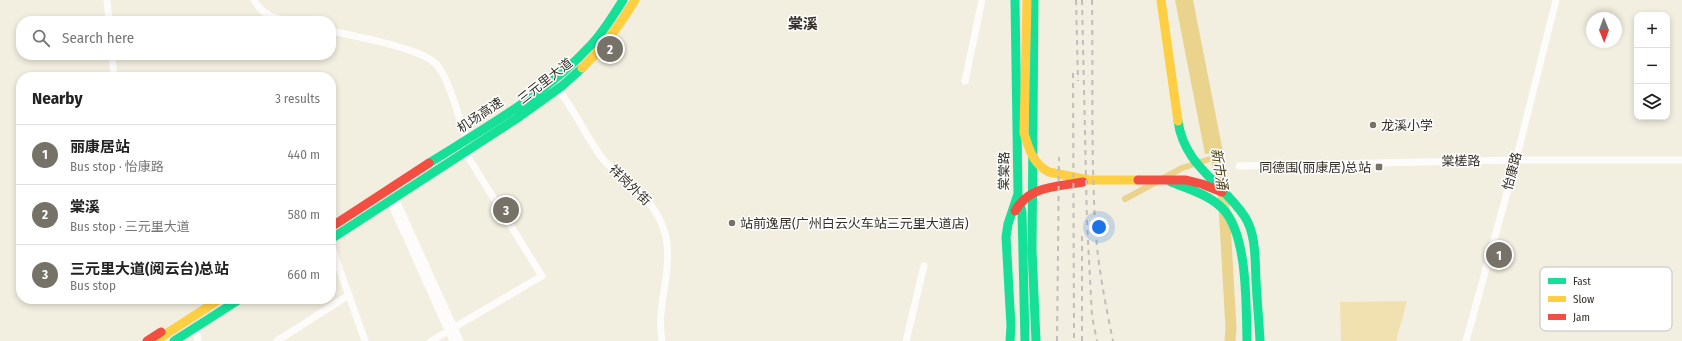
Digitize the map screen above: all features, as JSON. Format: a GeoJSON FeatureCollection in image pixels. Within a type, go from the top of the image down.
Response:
{"type":"FeatureCollection","features":[{"type":"Feature","properties":{"kind":"main road","name":"三元里大道"},"geometry":{"type":"LineString","coordinates":[[336,219],[521,97],[569,60],[591,38],[617,0]]}},
{"type":"Feature","properties":{"kind":"main road","name":"机场高速"},"geometry":{"type":"LineString","coordinates":[[336,224],[484,128],[560,75],[595,42],[610,23],[623,0]]}},
{"type":"Feature","properties":{"kind":"main road","name":"三元里大道"},"geometry":{"type":"LineString","coordinates":[[336,236],[520,116],[558,89],[599,52],[618,28],[635,0]]}},
{"type":"Feature","properties":{"kind":"main road","name":"棠棠路"},"geometry":{"type":"LineString","coordinates":[[1010,341],[1006,237],[1008,224],[1018,194],[1015,0]]}},
{"type":"Feature","properties":{"kind":"main road"},"geometry":{"type":"LineString","coordinates":[[1016,124],[1020,82],[1018,0]]}},
{"type":"Feature","properties":{"kind":"main road"},"geometry":{"type":"LineString","coordinates":[[1027,0],[1024,133],[1028,149],[1035,161],[1043,169],[1061,175],[1089,180],[1186,180],[1202,184],[1228,195]]}},
{"type":"Feature","properties":{"kind":"main road"},"geometry":{"type":"LineString","coordinates":[[1034,0],[1032,250],[1036,341]]}},
{"type":"Feature","properties":{"kind":"main road"},"geometry":{"type":"LineString","coordinates":[[1161,0],[1178,124],[1183,142],[1192,160],[1228,195],[1246,218],[1252,235],[1260,341]]}},
{"type":"Feature","properties":{"kind":"main road"},"geometry":{"type":"LineString","coordinates":[[1017,154],[1021,148],[1026,146],[1030,148],[1033,154]]}},
{"type":"Feature","properties":{"kind":"main road"},"geometry":{"type":"LineString","coordinates":[[1017,341],[1016,298],[1010,247],[1011,223],[1018,206],[1029,194],[1043,189],[1089,180]]}},
{"type":"Feature","properties":{"kind":"main road"},"geometry":{"type":"LineString","coordinates":[[1169,180],[1213,200],[1227,213],[1234,224],[1240,240],[1246,308],[1247,341]]}},
{"type":"Feature","properties":{"kind":"main road"},"geometry":{"type":"LineString","coordinates":[[395,181],[396,197]]}},
{"type":"Feature","properties":{"kind":"main road"},"geometry":{"type":"LineString","coordinates":[[1018,194],[1022,212],[1025,341]]}},
{"type":"Feature","properties":{"kind":"main road"},"geometry":{"type":"LineString","coordinates":[[147,341],[203,304]]}},
{"type":"Feature","properties":{"kind":"main road"},"geometry":{"type":"LineString","coordinates":[[155,341],[212,304]]}},
{"type":"Feature","properties":{"kind":"main road"},"geometry":{"type":"LineString","coordinates":[[174,341],[197,337],[234,304]]}},
{"type":"Feature","properties":{"kind":"street"},"geometry":{"type":"LineString","coordinates":[[107,0],[109,16]]}},
{"type":"Feature","properties":{"kind":"street"},"geometry":{"type":"LineString","coordinates":[[254,0],[262,11],[268,16]]}},
{"type":"Feature","properties":{"kind":"street"},"geometry":{"type":"LineString","coordinates":[[965,81],[982,0]]}},
{"type":"Feature","properties":{"kind":"street","name":"怡康路"},"geometry":{"type":"LineString","coordinates":[[1466,341],[1516,160],[1556,0]]}},
{"type":"Feature","properties":{"kind":"street"},"geometry":{"type":"LineString","coordinates":[[336,32],[402,48],[430,59],[436,64],[446,82],[465,135]]}},
{"type":"Feature","properties":{"kind":"street"},"geometry":{"type":"LineString","coordinates":[[112,60],[114,72]]}},
{"type":"Feature","properties":{"kind":"street","name":"祥岗外街"},"geometry":{"type":"LineString","coordinates":[[558,89],[567,100],[603,159],[644,196],[662,223],[668,254],[660,307],[662,341]]}},
{"type":"Feature","properties":{"kind":"street"},"geometry":{"type":"LineString","coordinates":[[431,341],[542,276],[465,152]]}},
{"type":"Feature","properties":{"kind":"street","name":"棠槎路"},"geometry":{"type":"LineString","coordinates":[[1239,166],[1516,160],[1682,160]]}},
{"type":"Feature","properties":{"kind":"street"},"geometry":{"type":"LineString","coordinates":[[396,197],[451,330],[460,341]]}},
{"type":"Feature","properties":{"kind":"street"},"geometry":{"type":"LineString","coordinates":[[336,259],[365,341]]}},
{"type":"Feature","properties":{"kind":"street"},"geometry":{"type":"LineString","coordinates":[[906,341],[924,266]]}},
{"type":"Feature","properties":{"kind":"street"},"geometry":{"type":"LineString","coordinates":[[277,341],[349,296]]}},
{"type":"Feature","properties":{"kind":"street"},"geometry":{"type":"LineString","coordinates":[[451,330],[452,341]]}},
{"type":"Feature","properties":{"kind":"shaded area"},"geometry":{"type":"Polygon","coordinates":[[[1175,0],[1193,0],[1223,152],[1205,154],[1175,0]]]}},
{"type":"Feature","properties":{"kind":"shaded area"},"geometry":{"type":"Polygon","coordinates":[[[1407,301],[1396,341],[1341,341],[1340,302],[1407,301]]]}},
{"type":"Feature","properties":{"kind":"waterway","name":"新市涌"},"geometry":{"type":"LineString","coordinates":[[1212,139],[1223,188],[1231,328],[1230,341]]}},
{"type":"Feature","properties":{"kind":"waterway"},"geometry":{"type":"LineString","coordinates":[[1125,199],[1182,168],[1216,157]]}},
{"type":"Feature","properties":{"kind":"railway"},"geometry":{"type":"LineString","coordinates":[[1076,0],[1078,81]]}},
{"type":"Feature","properties":{"kind":"railway"},"geometry":{"type":"LineString","coordinates":[[1082,0],[1087,222],[1092,316],[1097,341]]}},
{"type":"Feature","properties":{"kind":"railway"},"geometry":{"type":"LineString","coordinates":[[1092,0],[1095,221],[1099,267],[1113,341]]}},
{"type":"Feature","properties":{"kind":"railway"},"geometry":{"type":"LineString","coordinates":[[1073,73],[1074,341]]}},
{"type":"Feature","properties":{"kind":"railway"},"geometry":{"type":"LineString","coordinates":[[1057,341],[1059,157]]}},
{"type":"Feature","properties":{"kind":"railway"},"geometry":{"type":"LineString","coordinates":[[1082,231],[1082,341]]}},
{"type":"Feature","properties":{"kind":"traffic: fast"},"geometry":{"type":"LineString","coordinates":[[429,163],[493,123],[535,95],[555,79],[596,40],[623,0]]}},
{"type":"Feature","properties":{"kind":"traffic: fast"},"geometry":{"type":"LineString","coordinates":[[1010,341],[1011,326],[1006,237],[1008,224],[1018,194],[1015,0]]}},
{"type":"Feature","properties":{"kind":"traffic: fast"},"geometry":{"type":"LineString","coordinates":[[1034,0],[1032,250],[1036,341]]}},
{"type":"Feature","properties":{"kind":"traffic: fast"},"geometry":{"type":"LineString","coordinates":[[336,236],[516,119],[562,86],[582,68]]}},
{"type":"Feature","properties":{"kind":"traffic: fast"},"geometry":{"type":"LineString","coordinates":[[1178,121],[1182,137],[1196,162],[1236,205],[1249,224],[1254,247],[1260,341]]}},
{"type":"Feature","properties":{"kind":"traffic: fast"},"geometry":{"type":"LineString","coordinates":[[1171,182],[1211,199],[1222,208],[1230,219],[1237,234],[1244,271],[1247,341]]}},
{"type":"Feature","properties":{"kind":"traffic: fast"},"geometry":{"type":"LineString","coordinates":[[1019,200],[1022,212],[1025,341]]}},
{"type":"Feature","properties":{"kind":"traffic: fast"},"geometry":{"type":"LineString","coordinates":[[174,341],[232,304]]}},
{"type":"Feature","properties":{"kind":"traffic: slow"},"geometry":{"type":"LineString","coordinates":[[582,68],[611,36],[635,0]]}},
{"type":"Feature","properties":{"kind":"traffic: slow"},"geometry":{"type":"LineString","coordinates":[[1027,0],[1024,133],[1032,156],[1039,165],[1049,172],[1089,180],[1138,180]]}},
{"type":"Feature","properties":{"kind":"traffic: slow"},"geometry":{"type":"LineString","coordinates":[[1161,0],[1178,121]]}},
{"type":"Feature","properties":{"kind":"traffic: slow"},"geometry":{"type":"LineString","coordinates":[[155,341],[212,304]]}},
{"type":"Feature","properties":{"kind":"traffic: jam"},"geometry":{"type":"LineString","coordinates":[[336,224],[429,163]]}},
{"type":"Feature","properties":{"kind":"traffic: jam"},"geometry":{"type":"LineString","coordinates":[[1138,180],[1186,180],[1202,184],[1222,192]]}},
{"type":"Feature","properties":{"kind":"traffic: jam"},"geometry":{"type":"LineString","coordinates":[[1015,211],[1021,202],[1036,192],[1083,182]]}},
{"type":"Feature","properties":{"kind":"traffic: jam"},"geometry":{"type":"LineString","coordinates":[[147,341],[161,332]]}},
{"type":"Feature","properties":{"kind":"place","name":"棠溪"},"geometry":{"type":"Point","coordinates":[610,49]}},
{"type":"Feature","properties":{"kind":"place","name":"龙溪小学"},"geometry":{"type":"Point","coordinates":[1373,125]}},
{"type":"Feature","properties":{"kind":"place","name":"同德围(丽康居)总站"},"geometry":{"type":"Point","coordinates":[1379,167]}},
{"type":"Feature","properties":{"kind":"place","name":"三元里大道(阅云台)总站"},"geometry":{"type":"Point","coordinates":[506,210]}},
{"type":"Feature","properties":{"kind":"place","name":"站前逸居(广州白云火车站三元里大道店)"},"geometry":{"type":"Point","coordinates":[732,223]}},
{"type":"Feature","properties":{"kind":"place","name":"丽康居站"},"geometry":{"type":"Point","coordinates":[1499,255]}},
{"type":"Feature","properties":{"kind":"district","name":"棠溪"},"geometry":{"type":"Point","coordinates":[803,24]}}]}
